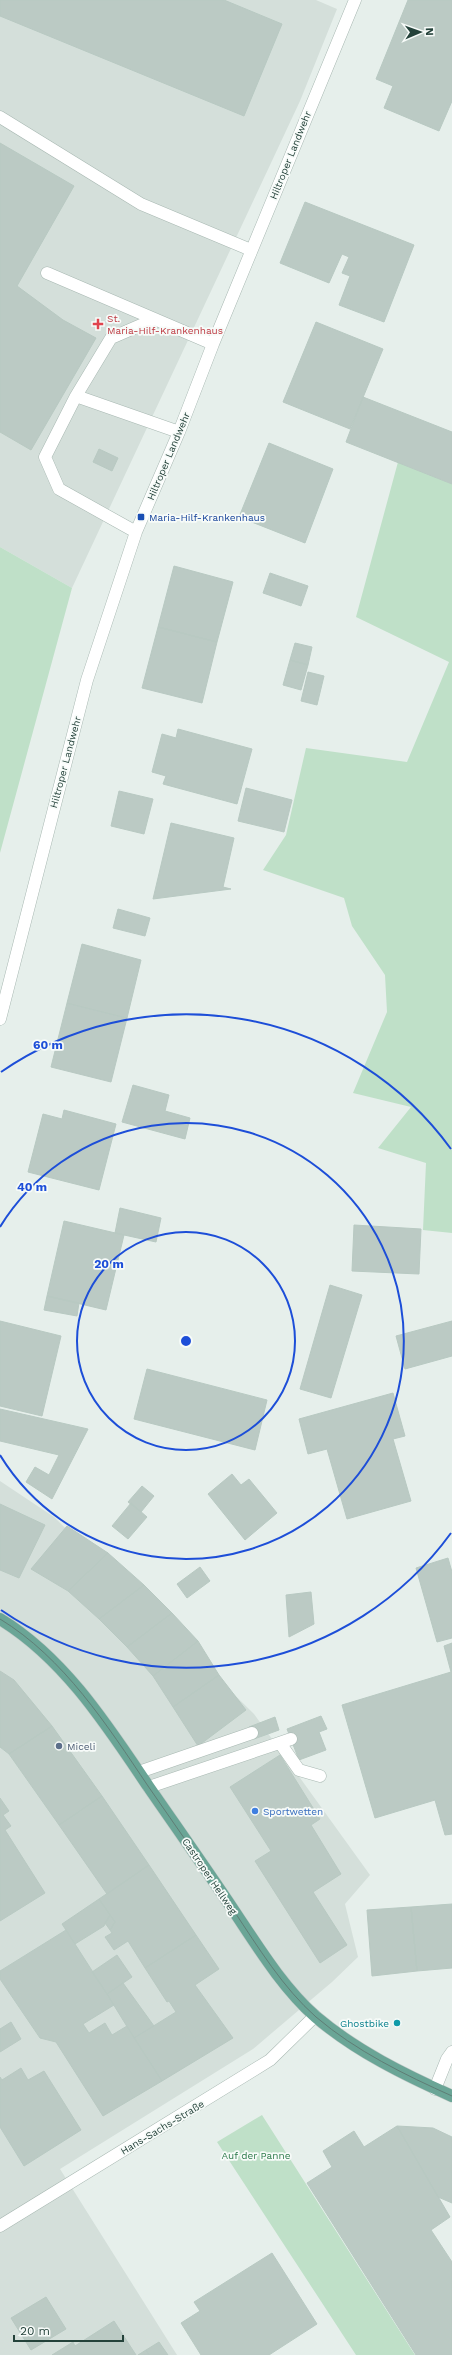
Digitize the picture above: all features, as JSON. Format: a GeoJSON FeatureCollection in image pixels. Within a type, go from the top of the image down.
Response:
{"type":"FeatureCollection","features":[{"type":"Feature","properties":{"kind":"main road","name":"Castroper Hellweg"},"geometry":{"type":"LineString","coordinates":[[0,1619],[19,1632],[67,1676],[93,1707],[139,1772],[256,1945],[279,1976],[315,2016],[346,2039],[390,2066],[452,2096]]}},
{"type":"Feature","properties":{"kind":"street","name":"Hiltroper Landwehr"},"geometry":{"type":"LineString","coordinates":[[0,1019],[85,686],[136,532],[179,432],[251,250],[355,0]]}},
{"type":"Feature","properties":{"kind":"street"},"geometry":{"type":"LineString","coordinates":[[0,117],[140,204],[251,250]]}},
{"type":"Feature","properties":{"kind":"street"},"geometry":{"type":"LineString","coordinates":[[47,273],[213,344]]}},
{"type":"Feature","properties":{"kind":"street"},"geometry":{"type":"LineString","coordinates":[[136,532],[59,489],[44,457],[76,396],[111,338],[155,319]]}},
{"type":"Feature","properties":{"kind":"street"},"geometry":{"type":"LineString","coordinates":[[76,396],[179,432]]}},
{"type":"Feature","properties":{"kind":"street"},"geometry":{"type":"LineString","coordinates":[[139,1772],[252,1733]]}},
{"type":"Feature","properties":{"kind":"street"},"geometry":{"type":"LineString","coordinates":[[149,1787],[285,1741],[299,1770],[320,1776]]}},
{"type":"Feature","properties":{"kind":"street","name":"Hans-Sachs-Straße"},"geometry":{"type":"LineString","coordinates":[[0,2226],[270,2060],[315,2016]]}},
{"type":"Feature","properties":{"kind":"street"},"geometry":{"type":"LineString","coordinates":[[435,2088],[447,2059],[452,2052]]}},
{"type":"Feature","properties":{"kind":"shaded area","name":"St. Maria-Hilf-Krankenhaus"},"geometry":{"type":"Polygon","coordinates":[[[0,0],[316,0],[337,9],[300,101],[72,588],[0,547],[0,0]]]}},
{"type":"Feature","properties":{"kind":"shaded area"},"geometry":{"type":"Polygon","coordinates":[[[0,1481],[54,1517],[254,1714],[370,1875],[345,1904],[358,1957],[332,1982],[253,2049],[60,2169],[177,2355],[0,2355],[0,1481]]]}},
{"type":"Feature","properties":{"kind":"green space"},"geometry":{"type":"Polygon","coordinates":[[[398,462],[452,484],[452,1233],[423,1230],[426,1163],[378,1148],[411,1107],[353,1093],[387,1012],[385,975],[352,926],[344,898],[263,870],[286,835],[306,748],[407,762],[449,662],[356,617],[398,462]]]}},
{"type":"Feature","properties":{"kind":"green space"},"geometry":{"type":"Polygon","coordinates":[[[0,547],[72,588],[0,853],[0,547]]]}},
{"type":"Feature","properties":{"kind":"green space","name":"Auf der Panne"},"geometry":{"type":"Polygon","coordinates":[[[262,2115],[415,2355],[356,2355],[217,2142],[262,2115]]]}},
{"type":"Feature","properties":{"kind":"building"},"geometry":{"type":"Polygon","coordinates":[[[0,0],[224,0],[282,24],[244,116],[0,16],[0,0]]]}},
{"type":"Feature","properties":{"kind":"building"},"geometry":{"type":"Polygon","coordinates":[[[408,0],[452,0],[452,101],[439,131],[384,108],[393,86],[376,79],[408,0]]]}},
{"type":"Feature","properties":{"kind":"building"},"geometry":{"type":"Polygon","coordinates":[[[0,143],[74,186],[17,286],[63,320],[96,338],[31,450],[0,432],[0,143]]]}},
{"type":"Feature","properties":{"kind":"building"},"geometry":{"type":"Polygon","coordinates":[[[305,202],[414,245],[384,322],[339,305],[350,276],[342,273],[349,257],[342,254],[329,283],[280,263],[305,202]]]}},
{"type":"Feature","properties":{"kind":"building"},"geometry":{"type":"Polygon","coordinates":[[[316,322],[383,349],[350,429],[283,402],[316,322]]]}},
{"type":"Feature","properties":{"kind":"building"},"geometry":{"type":"Polygon","coordinates":[[[363,397],[452,432],[452,484],[346,442],[363,397]]]}},
{"type":"Feature","properties":{"kind":"building"},"geometry":{"type":"Polygon","coordinates":[[[269,443],[333,469],[305,543],[239,517],[269,443]]]}},
{"type":"Feature","properties":{"kind":"building"},"geometry":{"type":"Polygon","coordinates":[[[99,449],[118,458],[112,471],[93,462],[99,449]]]}},
{"type":"Feature","properties":{"kind":"building"},"geometry":{"type":"Polygon","coordinates":[[[174,566],[233,582],[217,642],[158,627],[174,566]]]}},
{"type":"Feature","properties":{"kind":"building"},"geometry":{"type":"Polygon","coordinates":[[[270,573],[308,586],[301,606],[263,593],[270,573]]]}},
{"type":"Feature","properties":{"kind":"building"},"geometry":{"type":"Polygon","coordinates":[[[158,627],[217,642],[202,703],[142,688],[158,627]]]}},
{"type":"Feature","properties":{"kind":"building"},"geometry":{"type":"Polygon","coordinates":[[[295,643],[312,647],[308,665],[290,660],[295,643]]]}},
{"type":"Feature","properties":{"kind":"building"},"geometry":{"type":"Polygon","coordinates":[[[290,660],[308,665],[301,690],[283,685],[290,660]]]}},
{"type":"Feature","properties":{"kind":"building"},"geometry":{"type":"Polygon","coordinates":[[[308,672],[324,676],[317,705],[301,701],[308,672]]]}},
{"type":"Feature","properties":{"kind":"building"},"geometry":{"type":"Polygon","coordinates":[[[178,729],[252,749],[237,804],[163,784],[166,776],[152,772],[162,734],[176,738],[178,729]]]}},
{"type":"Feature","properties":{"kind":"building"},"geometry":{"type":"Polygon","coordinates":[[[246,788],[292,800],[284,832],[238,821],[246,788]]]}},
{"type":"Feature","properties":{"kind":"building"},"geometry":{"type":"Polygon","coordinates":[[[119,791],[153,799],[144,834],[111,826],[119,791]]]}},
{"type":"Feature","properties":{"kind":"building"},"geometry":{"type":"Polygon","coordinates":[[[171,823],[234,838],[223,887],[231,889],[153,899],[171,823]]]}},
{"type":"Feature","properties":{"kind":"building"},"geometry":{"type":"Polygon","coordinates":[[[118,909],[150,918],[145,936],[113,928],[118,909]]]}},
{"type":"Feature","properties":{"kind":"building"},"geometry":{"type":"Polygon","coordinates":[[[82,944],[141,960],[127,1018],[67,1003],[82,944]]]}},
{"type":"Feature","properties":{"kind":"building"},"geometry":{"type":"Polygon","coordinates":[[[67,1003],[127,1018],[111,1082],[51,1067],[67,1003]]]}},
{"type":"Feature","properties":{"kind":"building"},"geometry":{"type":"Polygon","coordinates":[[[133,1085],[169,1095],[165,1111],[190,1118],[185,1139],[122,1122],[133,1085]]]}},
{"type":"Feature","properties":{"kind":"building"},"geometry":{"type":"Polygon","coordinates":[[[64,1110],[116,1124],[99,1190],[28,1172],[43,1114],[62,1119],[64,1110]]]}},
{"type":"Feature","properties":{"kind":"building"},"geometry":{"type":"Polygon","coordinates":[[[120,1208],[161,1218],[156,1242],[115,1233],[120,1208]]]}},
{"type":"Feature","properties":{"kind":"building"},"geometry":{"type":"Polygon","coordinates":[[[64,1221],[124,1235],[106,1310],[47,1296],[64,1221]]]}},
{"type":"Feature","properties":{"kind":"building"},"geometry":{"type":"Polygon","coordinates":[[[354,1225],[421,1229],[419,1274],[352,1271],[354,1225]]]}},
{"type":"Feature","properties":{"kind":"building"},"geometry":{"type":"Polygon","coordinates":[[[330,1285],[362,1295],[331,1398],[300,1389],[330,1285]]]}},
{"type":"Feature","properties":{"kind":"building"},"geometry":{"type":"Polygon","coordinates":[[[47,1296],[79,1303],[77,1316],[44,1310],[47,1296]]]}},
{"type":"Feature","properties":{"kind":"building"},"geometry":{"type":"Polygon","coordinates":[[[0,1321],[61,1336],[42,1416],[0,1406],[0,1321]]]}},
{"type":"Feature","properties":{"kind":"building"},"geometry":{"type":"Polygon","coordinates":[[[452,1321],[452,1356],[405,1369],[396,1336],[452,1321]]]}},
{"type":"Feature","properties":{"kind":"building"},"geometry":{"type":"Polygon","coordinates":[[[147,1369],[267,1400],[255,1450],[134,1419],[147,1369]]]}},
{"type":"Feature","properties":{"kind":"building"},"geometry":{"type":"Polygon","coordinates":[[[393,1393],[405,1436],[393,1439],[411,1501],[347,1519],[327,1449],[308,1454],[299,1419],[393,1393]]]}},
{"type":"Feature","properties":{"kind":"building"},"geometry":{"type":"Polygon","coordinates":[[[0,1409],[88,1429],[52,1499],[26,1482],[35,1467],[49,1475],[59,1455],[0,1441],[0,1409]]]}},
{"type":"Feature","properties":{"kind":"building"},"geometry":{"type":"Polygon","coordinates":[[[232,1474],[241,1485],[249,1479],[277,1513],[245,1540],[208,1494],[232,1474]]]}},
{"type":"Feature","properties":{"kind":"building"},"geometry":{"type":"Polygon","coordinates":[[[142,1486],[154,1496],[141,1512],[128,1502],[142,1486]]]}},
{"type":"Feature","properties":{"kind":"building"},"geometry":{"type":"Polygon","coordinates":[[[131,1503],[147,1517],[128,1539],[112,1526],[131,1503]]]}},
{"type":"Feature","properties":{"kind":"building"},"geometry":{"type":"Polygon","coordinates":[[[0,1504],[45,1525],[19,1578],[0,1570],[0,1504]]]}},
{"type":"Feature","properties":{"kind":"building"},"geometry":{"type":"Polygon","coordinates":[[[67,1526],[108,1553],[68,1591],[31,1569],[67,1526]]]}},
{"type":"Feature","properties":{"kind":"building"},"geometry":{"type":"Polygon","coordinates":[[[108,1553],[144,1585],[99,1619],[68,1591],[108,1553]]]}},
{"type":"Feature","properties":{"kind":"building"},"geometry":{"type":"Polygon","coordinates":[[[448,1558],[452,1572],[452,1638],[437,1642],[416,1568],[448,1558]]]}},
{"type":"Feature","properties":{"kind":"building"},"geometry":{"type":"Polygon","coordinates":[[[200,1567],[210,1581],[187,1598],[177,1584],[200,1567]]]}},
{"type":"Feature","properties":{"kind":"building"},"geometry":{"type":"Polygon","coordinates":[[[144,1585],[172,1613],[127,1647],[99,1619],[144,1585]]]}},
{"type":"Feature","properties":{"kind":"building"},"geometry":{"type":"Polygon","coordinates":[[[311,1592],[314,1624],[289,1637],[286,1595],[311,1592]]]}},
{"type":"Feature","properties":{"kind":"building"},"geometry":{"type":"Polygon","coordinates":[[[172,1613],[198,1641],[153,1676],[127,1647],[172,1613]]]}},
{"type":"Feature","properties":{"kind":"building"},"geometry":{"type":"Polygon","coordinates":[[[198,1641],[219,1675],[173,1707],[153,1676],[198,1641]]]}},
{"type":"Feature","properties":{"kind":"building"},"geometry":{"type":"Polygon","coordinates":[[[452,1643],[452,1834],[445,1835],[435,1800],[375,1818],[342,1705],[451,1672],[444,1646],[452,1643]]]}},
{"type":"Feature","properties":{"kind":"building"},"geometry":{"type":"Polygon","coordinates":[[[0,1671],[14,1680],[52,1726],[9,1754],[0,1747],[0,1671]]]}},
{"type":"Feature","properties":{"kind":"building"},"geometry":{"type":"Polygon","coordinates":[[[219,1675],[246,1710],[198,1746],[173,1707],[219,1675]]]}},
{"type":"Feature","properties":{"kind":"building"},"geometry":{"type":"Polygon","coordinates":[[[321,1716],[327,1729],[319,1732],[326,1750],[299,1760],[287,1729],[321,1716]]]}},
{"type":"Feature","properties":{"kind":"building"},"geometry":{"type":"Polygon","coordinates":[[[275,1717],[279,1730],[254,1739],[249,1727],[275,1717]]]}},
{"type":"Feature","properties":{"kind":"building"},"geometry":{"type":"Polygon","coordinates":[[[52,1726],[102,1796],[59,1825],[9,1754],[52,1726]]]}},
{"type":"Feature","properties":{"kind":"building"},"geometry":{"type":"Polygon","coordinates":[[[280,1755],[320,1819],[311,1825],[341,1874],[313,1892],[347,1945],[320,1963],[255,1861],[271,1851],[230,1787],[280,1755]]]}},
{"type":"Feature","properties":{"kind":"building"},"geometry":{"type":"Polygon","coordinates":[[[102,1796],[149,1865],[107,1894],[59,1825],[102,1796]]]}},
{"type":"Feature","properties":{"kind":"building"},"geometry":{"type":"Polygon","coordinates":[[[0,1798],[9,1811],[3,1815],[11,1826],[5,1830],[45,1893],[0,1921],[0,1798]]]}},
{"type":"Feature","properties":{"kind":"building"},"geometry":{"type":"Polygon","coordinates":[[[149,1865],[196,1935],[145,1968],[128,1941],[114,1950],[105,1937],[112,1933],[110,1930],[115,1922],[99,1899],[149,1865]]]}},
{"type":"Feature","properties":{"kind":"building"},"geometry":{"type":"Polygon","coordinates":[[[99,1899],[110,1915],[104,1926],[75,1944],[62,1924],[99,1899]]]}},
{"type":"Feature","properties":{"kind":"building"},"geometry":{"type":"Polygon","coordinates":[[[452,1904],[452,1968],[417,1971],[411,1907],[452,1904]]]}},
{"type":"Feature","properties":{"kind":"building"},"geometry":{"type":"Polygon","coordinates":[[[411,1907],[417,1971],[372,1976],[367,1910],[411,1907]]]}},
{"type":"Feature","properties":{"kind":"building"},"geometry":{"type":"Polygon","coordinates":[[[110,1915],[115,1922],[110,1930],[105,1923],[110,1915]]]}},
{"type":"Feature","properties":{"kind":"building"},"geometry":{"type":"Polygon","coordinates":[[[66,1930],[114,2005],[83,2024],[89,2033],[105,2023],[112,2035],[127,2026],[162,2081],[103,2116],[56,2042],[40,2038],[0,1979],[0,1971],[66,1930]]]}},
{"type":"Feature","properties":{"kind":"building"},"geometry":{"type":"Polygon","coordinates":[[[196,1935],[219,1969],[195,1985],[233,2038],[162,2081],[134,2038],[176,2012],[169,2001],[167,2002],[145,1968],[196,1935]]]}},
{"type":"Feature","properties":{"kind":"building"},"geometry":{"type":"Polygon","coordinates":[[[117,1955],[132,1977],[107,1994],[92,1972],[117,1955]]]}},
{"type":"Feature","properties":{"kind":"building"},"geometry":{"type":"Polygon","coordinates":[[[123,1983],[154,2026],[134,2038],[107,1994],[123,1983]]]}},
{"type":"Feature","properties":{"kind":"building"},"geometry":{"type":"Polygon","coordinates":[[[11,2022],[21,2039],[0,2052],[0,2029],[11,2022]]]}},
{"type":"Feature","properties":{"kind":"building"},"geometry":{"type":"Polygon","coordinates":[[[21,2068],[28,2080],[44,2071],[81,2130],[24,2166],[0,2127],[0,2077],[2,2080],[21,2068]]]}},
{"type":"Feature","properties":{"kind":"building"},"geometry":{"type":"Polygon","coordinates":[[[397,2126],[450,2217],[431,2230],[452,2262],[452,2355],[416,2355],[307,2183],[332,2167],[323,2151],[354,2131],[364,2147],[397,2126]]]}},
{"type":"Feature","properties":{"kind":"building"},"geometry":{"type":"Polygon","coordinates":[[[397,2126],[433,2128],[452,2137],[452,2203],[438,2197],[397,2126]]]}},
{"type":"Feature","properties":{"kind":"building"},"geometry":{"type":"Polygon","coordinates":[[[272,2253],[317,2324],[269,2355],[201,2355],[181,2323],[200,2311],[194,2302],[272,2253]]]}},
{"type":"Feature","properties":{"kind":"building"},"geometry":{"type":"Polygon","coordinates":[[[46,2297],[66,2329],[31,2350],[11,2318],[46,2297]]]}},
{"type":"Feature","properties":{"kind":"building"},"geometry":{"type":"Polygon","coordinates":[[[114,2321],[136,2355],[52,2355],[73,2342],[75,2346],[114,2321]]]}},
{"type":"Feature","properties":{"kind":"building"},"geometry":{"type":"Polygon","coordinates":[[[159,2342],[168,2355],[149,2355],[146,2350],[159,2342]]]}},
{"type":"Feature","properties":{"kind":"building"},"geometry":{"type":"Polygon","coordinates":[[[146,2350],[149,2355],[138,2355],[146,2350]]]}},
{"type":"Feature","properties":{"kind":"tram line"},"geometry":{"type":"LineString","coordinates":[[0,1619],[23,1635],[44,1653],[83,1694],[117,1740],[252,1939],[282,1980],[304,2006],[331,2029],[364,2051],[399,2071],[452,2096]]}},
{"type":"Feature","properties":{"kind":"place","name":"St. Maria-Hilf-Krankenhaus"},"geometry":{"type":"Point","coordinates":[98,324]}},
{"type":"Feature","properties":{"kind":"place","name":"Maria-Hilf-Krankenhaus"},"geometry":{"type":"Point","coordinates":[141,517]}},
{"type":"Feature","properties":{"kind":"place","name":"Miceli"},"geometry":{"type":"Point","coordinates":[59,1746]}},
{"type":"Feature","properties":{"kind":"place","name":"Sportwetten"},"geometry":{"type":"Point","coordinates":[255,1811]}},
{"type":"Feature","properties":{"kind":"place","name":"Ghostbike"},"geometry":{"type":"Point","coordinates":[397,2023]}}]}
